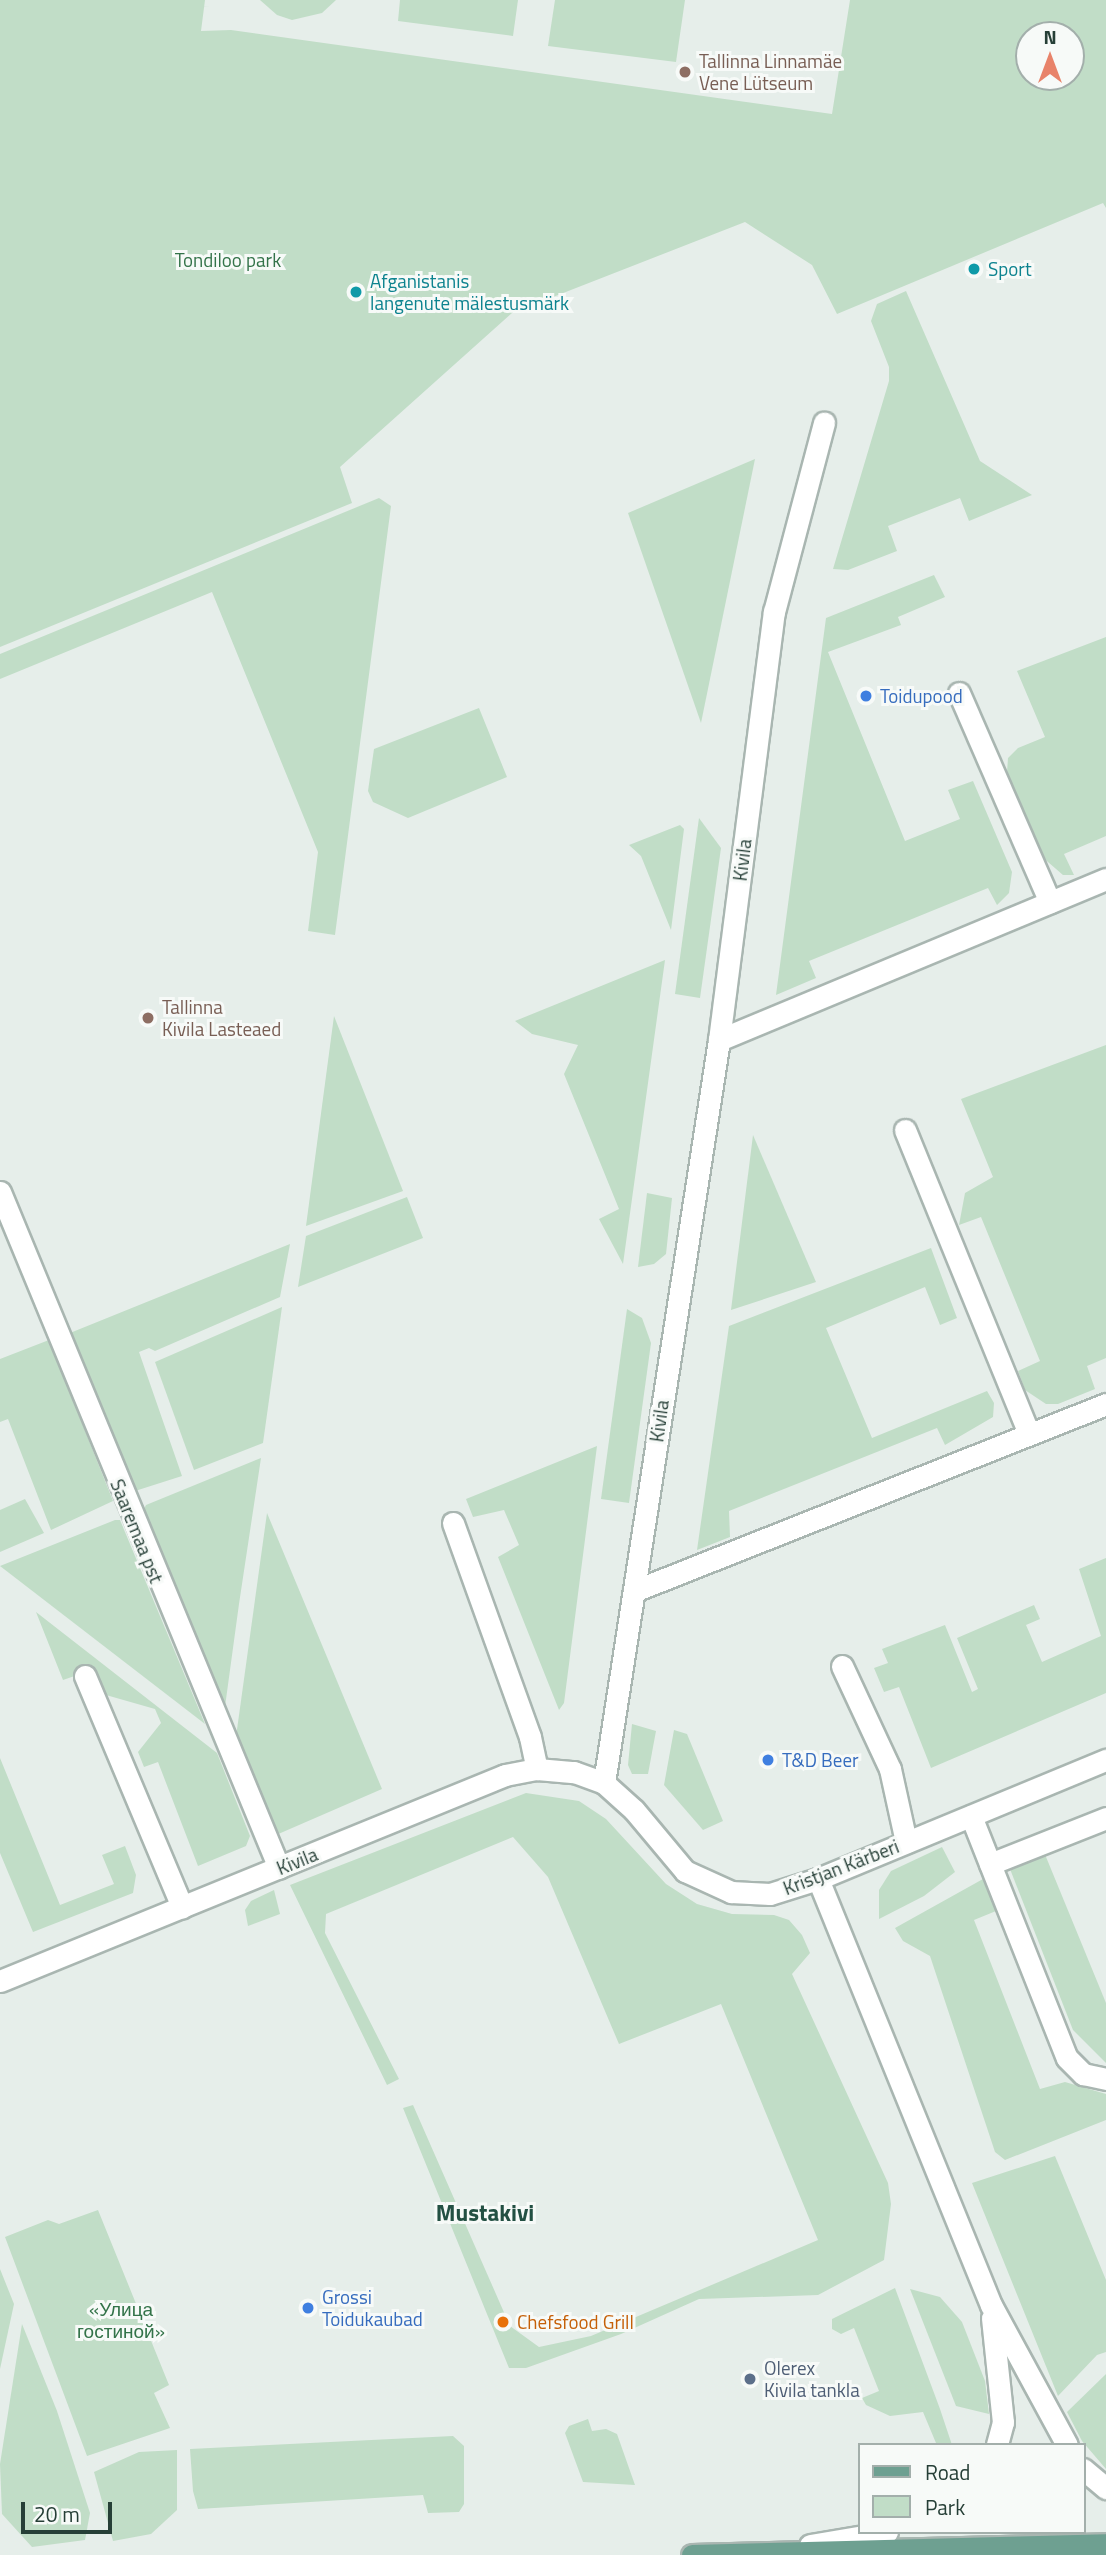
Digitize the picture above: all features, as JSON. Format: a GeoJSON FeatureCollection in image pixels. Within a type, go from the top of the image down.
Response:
{"type":"FeatureCollection","features":[{"type":"Feature","properties":{"kind":"main road"},"geometry":{"type":"LineString","coordinates":[[692,2555],[1106,2544]]}},
{"type":"Feature","properties":{"kind":"street","name":"Kivila"},"geometry":{"type":"LineString","coordinates":[[0,1981],[505,1775],[537,1769],[574,1772],[604,1783],[719,1040],[774,612],[824,422]]}},
{"type":"Feature","properties":{"kind":"street"},"geometry":{"type":"LineString","coordinates":[[958,693],[1050,902]]}},
{"type":"Feature","properties":{"kind":"street"},"geometry":{"type":"LineString","coordinates":[[719,1040],[1106,879]]}},
{"type":"Feature","properties":{"kind":"street"},"geometry":{"type":"LineString","coordinates":[[905,1130],[1029,1434]]}},
{"type":"Feature","properties":{"kind":"street","name":"Saaremaa pst"},"geometry":{"type":"LineString","coordinates":[[0,1192],[279,1868]]}},
{"type":"Feature","properties":{"kind":"street"},"geometry":{"type":"LineString","coordinates":[[634,1591],[1106,1404]]}},
{"type":"Feature","properties":{"kind":"street"},"geometry":{"type":"LineString","coordinates":[[453,1523],[530,1737],[537,1769]]}},
{"type":"Feature","properties":{"kind":"street"},"geometry":{"type":"LineString","coordinates":[[842,1666],[890,1769],[906,1842]]}},
{"type":"Feature","properties":{"kind":"street"},"geometry":{"type":"LineString","coordinates":[[85,1676],[182,1907]]}},
{"type":"Feature","properties":{"kind":"street","name":"Kristjan Kärberi"},"geometry":{"type":"LineString","coordinates":[[604,1783],[634,1810],[685,1871],[706,1884],[731,1892],[770,1894],[818,1879],[1106,1760]]}},
{"type":"Feature","properties":{"kind":"street"},"geometry":{"type":"LineString","coordinates":[[971,1816],[1067,2058],[1083,2074],[1106,2079]]}},
{"type":"Feature","properties":{"kind":"street"},"geometry":{"type":"LineString","coordinates":[[990,1864],[1106,1818]]}},
{"type":"Feature","properties":{"kind":"street"},"geometry":{"type":"LineString","coordinates":[[818,1879],[990,2305],[1066,2443]]}},
{"type":"Feature","properties":{"kind":"street"},"geometry":{"type":"LineString","coordinates":[[990,2305],[1003,2422],[998,2443]]}},
{"type":"Feature","properties":{"kind":"street"},"geometry":{"type":"LineString","coordinates":[[1085,2471],[1106,2488]]}},
{"type":"Feature","properties":{"kind":"street"},"geometry":{"type":"LineString","coordinates":[[769,2552],[875,2534]]}},
{"type":"Feature","properties":{"kind":"green space","name":"Tondiloo park"},"geometry":{"type":"Polygon","coordinates":[[[0,0],[205,0],[201,31],[231,30],[832,114],[850,0],[1106,0],[1106,208],[1103,203],[837,314],[812,265],[745,222],[512,313],[340,467],[352,503],[0,647],[0,0]]]}},
{"type":"Feature","properties":{"kind":"green space"},"geometry":{"type":"Polygon","coordinates":[[[260,0],[336,0],[322,13],[292,20],[277,15],[260,0]]]}},
{"type":"Feature","properties":{"kind":"green space"},"geometry":{"type":"Polygon","coordinates":[[[400,0],[518,0],[513,36],[398,21],[400,0]]]}},
{"type":"Feature","properties":{"kind":"green space"},"geometry":{"type":"Polygon","coordinates":[[[555,0],[685,0],[676,62],[548,46],[555,0]]]}},
{"type":"Feature","properties":{"kind":"green space"},"geometry":{"type":"Polygon","coordinates":[[[906,291],[980,461],[1032,495],[969,521],[960,498],[888,526],[897,551],[848,570],[833,569],[889,381],[889,367],[871,321],[877,304],[906,291]]]}},
{"type":"Feature","properties":{"kind":"green space"},"geometry":{"type":"Polygon","coordinates":[[[755,459],[701,723],[628,513],[755,459]]]}},
{"type":"Feature","properties":{"kind":"green space"},"geometry":{"type":"Polygon","coordinates":[[[379,498],[391,506],[335,935],[308,931],[318,852],[212,592],[0,679],[0,654],[379,498]]]}},
{"type":"Feature","properties":{"kind":"green space"},"geometry":{"type":"Polygon","coordinates":[[[934,575],[945,597],[898,617],[901,625],[828,652],[905,841],[960,819],[948,790],[973,781],[1012,872],[1009,893],[997,905],[988,888],[809,961],[816,978],[776,995],[826,618],[934,575]]]}},
{"type":"Feature","properties":{"kind":"green space"},"geometry":{"type":"Polygon","coordinates":[[[1106,637],[1106,836],[1064,854],[1074,875],[1063,875],[1041,856],[1007,772],[1008,758],[1018,748],[1045,737],[1017,671],[1106,637]]]}},
{"type":"Feature","properties":{"kind":"green space"},"geometry":{"type":"Polygon","coordinates":[[[479,708],[507,777],[408,818],[373,802],[368,791],[374,749],[479,708]]]}},
{"type":"Feature","properties":{"kind":"green space"},"geometry":{"type":"Polygon","coordinates":[[[699,818],[721,848],[700,998],[675,994],[699,818]]]}},
{"type":"Feature","properties":{"kind":"green space"},"geometry":{"type":"Polygon","coordinates":[[[680,825],[684,829],[671,930],[641,856],[629,845],[680,825]]]}},
{"type":"Feature","properties":{"kind":"green space"},"geometry":{"type":"Polygon","coordinates":[[[665,960],[623,1264],[599,1219],[619,1209],[564,1074],[578,1045],[532,1034],[515,1021],[665,960]]]}},
{"type":"Feature","properties":{"kind":"green space"},"geometry":{"type":"Polygon","coordinates":[[[334,1016],[403,1191],[306,1226],[334,1016]]]}},
{"type":"Feature","properties":{"kind":"green space"},"geometry":{"type":"Polygon","coordinates":[[[1106,1045],[1106,1358],[1087,1366],[1095,1389],[1058,1404],[1046,1404],[1025,1390],[1018,1371],[1040,1361],[981,1217],[959,1225],[965,1193],[993,1177],[961,1099],[1106,1045]]]}},
{"type":"Feature","properties":{"kind":"green space"},"geometry":{"type":"Polygon","coordinates":[[[753,1135],[816,1282],[731,1310],[753,1135]]]}},
{"type":"Feature","properties":{"kind":"green space"},"geometry":{"type":"Polygon","coordinates":[[[647,1193],[672,1198],[666,1254],[654,1264],[638,1267],[647,1193]]]}},
{"type":"Feature","properties":{"kind":"green space"},"geometry":{"type":"Polygon","coordinates":[[[407,1197],[423,1238],[298,1287],[306,1236],[407,1197]]]}},
{"type":"Feature","properties":{"kind":"green space"},"geometry":{"type":"Polygon","coordinates":[[[290,1244],[280,1297],[155,1351],[149,1348],[139,1352],[182,1476],[135,1491],[70,1333],[290,1244]]]}},
{"type":"Feature","properties":{"kind":"green space"},"geometry":{"type":"Polygon","coordinates":[[[931,1248],[957,1318],[940,1325],[925,1287],[826,1328],[872,1438],[987,1391],[994,1403],[993,1417],[945,1445],[937,1428],[729,1511],[730,1537],[697,1550],[729,1326],[931,1248]]]}},
{"type":"Feature","properties":{"kind":"green space"},"geometry":{"type":"Polygon","coordinates":[[[282,1307],[263,1443],[194,1470],[155,1362],[282,1307]]]}},
{"type":"Feature","properties":{"kind":"green space"},"geometry":{"type":"Polygon","coordinates":[[[627,1309],[642,1318],[651,1343],[629,1503],[601,1499],[627,1309]]]}},
{"type":"Feature","properties":{"kind":"green space"},"geometry":{"type":"Polygon","coordinates":[[[49,1340],[113,1501],[51,1530],[8,1419],[0,1422],[0,1359],[49,1340]]]}},
{"type":"Feature","properties":{"kind":"green space"},"geometry":{"type":"Polygon","coordinates":[[[597,1446],[564,1703],[559,1710],[498,1557],[519,1545],[504,1510],[473,1517],[466,1499],[597,1446]]]}},
{"type":"Feature","properties":{"kind":"green space"},"geometry":{"type":"Polygon","coordinates":[[[261,1458],[224,1714],[142,1513],[146,1505],[261,1458]]]}},
{"type":"Feature","properties":{"kind":"green space"},"geometry":{"type":"Polygon","coordinates":[[[25,1499],[44,1533],[0,1552],[0,1510],[25,1499]]]}},
{"type":"Feature","properties":{"kind":"green space"},"geometry":{"type":"Polygon","coordinates":[[[267,1513],[382,1789],[276,1835],[235,1744],[267,1513]]]}},
{"type":"Feature","properties":{"kind":"green space"},"geometry":{"type":"Polygon","coordinates":[[[120,1520],[205,1724],[0,1566],[120,1520]]]}},
{"type":"Feature","properties":{"kind":"green space"},"geometry":{"type":"Polygon","coordinates":[[[1106,1558],[1106,1693],[931,1768],[899,1687],[884,1692],[874,1668],[888,1663],[882,1649],[945,1625],[972,1692],[978,1689],[957,1638],[1034,1605],[1040,1619],[1026,1625],[1042,1662],[1101,1636],[1079,1569],[1106,1558]]]}},
{"type":"Feature","properties":{"kind":"green space"},"geometry":{"type":"Polygon","coordinates":[[[36,1612],[217,1753],[250,1836],[246,1846],[198,1866],[158,1762],[144,1767],[138,1752],[161,1723],[155,1709],[99,1693],[89,1671],[63,1680],[36,1612]]]}},
{"type":"Feature","properties":{"kind":"green space"},"geometry":{"type":"Polygon","coordinates":[[[632,1724],[656,1731],[648,1774],[632,1774],[628,1765],[632,1724]]]}},
{"type":"Feature","properties":{"kind":"green space"},"geometry":{"type":"Polygon","coordinates":[[[674,1730],[687,1734],[723,1821],[703,1830],[664,1785],[674,1730]]]}},
{"type":"Feature","properties":{"kind":"green space"},"geometry":{"type":"Polygon","coordinates":[[[0,1758],[60,1905],[114,1884],[102,1855],[125,1846],[136,1875],[133,1893],[33,1932],[0,1853],[0,1758]]]}},
{"type":"Feature","properties":{"kind":"green space"},"geometry":{"type":"Polygon","coordinates":[[[526,1793],[579,1801],[606,1819],[666,1884],[697,1904],[732,1914],[774,1915],[789,1920],[802,1935],[810,1953],[792,1974],[888,2183],[891,2204],[884,2260],[818,2295],[699,2299],[621,2334],[526,2368],[509,2368],[403,2108],[413,2105],[510,2326],[539,2347],[591,2336],[818,2240],[721,2004],[619,2044],[548,1877],[513,1837],[326,1914],[325,1933],[399,2079],[387,2085],[290,1885],[526,1793]]]}},
{"type":"Feature","properties":{"kind":"green space"},"geometry":{"type":"Polygon","coordinates":[[[942,1847],[955,1872],[924,1896],[879,1919],[879,1890],[891,1871],[942,1847]]]}},
{"type":"Feature","properties":{"kind":"green space"},"geometry":{"type":"Polygon","coordinates":[[[1044,1852],[1106,2003],[1106,2063],[1073,2030],[1010,1869],[1044,1852]]]}},
{"type":"Feature","properties":{"kind":"green space"},"geometry":{"type":"Polygon","coordinates":[[[983,1879],[996,1911],[974,1920],[1040,2089],[1065,2082],[1106,2094],[1106,2120],[1005,2160],[995,2152],[930,1956],[903,1941],[895,1928],[983,1879]]]}},
{"type":"Feature","properties":{"kind":"green space"},"geometry":{"type":"Polygon","coordinates":[[[274,1890],[280,1914],[248,1926],[245,1910],[251,1901],[274,1890]]]}},
{"type":"Feature","properties":{"kind":"green space"},"geometry":{"type":"Polygon","coordinates":[[[1055,2156],[1106,2280],[1106,2352],[1097,2355],[1058,2396],[972,2183],[1055,2156]]]}},
{"type":"Feature","properties":{"kind":"green space","name":"«Улица гостиной»"},"geometry":{"type":"Polygon","coordinates":[[[98,2210],[169,2385],[154,2393],[170,2428],[87,2456],[5,2237],[48,2220],[59,2224],[98,2210]]]}},
{"type":"Feature","properties":{"kind":"green space"},"geometry":{"type":"Polygon","coordinates":[[[0,2269],[14,2304],[0,2369],[0,2269]]]}},
{"type":"Feature","properties":{"kind":"green space"},"geometry":{"type":"Polygon","coordinates":[[[895,2288],[951,2443],[936,2443],[923,2412],[890,2416],[866,2405],[862,2398],[879,2391],[854,2328],[841,2334],[832,2329],[832,2319],[895,2288]]]}},
{"type":"Feature","properties":{"kind":"green space"},"geometry":{"type":"Polygon","coordinates":[[[910,2289],[940,2297],[962,2322],[985,2381],[989,2414],[956,2406],[910,2289]]]}},
{"type":"Feature","properties":{"kind":"green space"},"geometry":{"type":"Polygon","coordinates":[[[22,2324],[57,2411],[90,2513],[85,2540],[32,2547],[2,2514],[0,2464],[22,2324]]]}},
{"type":"Feature","properties":{"kind":"green space"},"geometry":{"type":"Polygon","coordinates":[[[1106,2374],[1106,2469],[1082,2441],[1067,2412],[1106,2374]]]}},
{"type":"Feature","properties":{"kind":"green space"},"geometry":{"type":"Polygon","coordinates":[[[588,2419],[592,2431],[606,2429],[617,2434],[635,2485],[583,2482],[565,2433],[569,2426],[588,2419]]]}},
{"type":"Feature","properties":{"kind":"green space"},"geometry":{"type":"Polygon","coordinates":[[[453,2436],[464,2446],[464,2504],[459,2512],[428,2513],[423,2495],[198,2509],[193,2491],[190,2449],[453,2436]]]}},
{"type":"Feature","properties":{"kind":"green space"},"geometry":{"type":"Polygon","coordinates":[[[177,2450],[177,2510],[151,2534],[113,2541],[94,2472],[139,2452],[177,2450]]]}},
{"type":"Feature","properties":{"kind":"place","name":"Tallinna Linnamäe Vene Lütseum"},"geometry":{"type":"Point","coordinates":[685,72]}},
{"type":"Feature","properties":{"kind":"place","name":"Sport"},"geometry":{"type":"Point","coordinates":[974,269]}},
{"type":"Feature","properties":{"kind":"place","name":"Afganistanis langenute mälestusmärk"},"geometry":{"type":"Point","coordinates":[356,292]}},
{"type":"Feature","properties":{"kind":"place","name":"Toidupood"},"geometry":{"type":"Point","coordinates":[866,696]}},
{"type":"Feature","properties":{"kind":"place","name":"Tallinna Kivila Lasteaed"},"geometry":{"type":"Point","coordinates":[148,1018]}},
{"type":"Feature","properties":{"kind":"place","name":"T&D Beer"},"geometry":{"type":"Point","coordinates":[768,1760]}},
{"type":"Feature","properties":{"kind":"place","name":"Grossi Toidukaubad"},"geometry":{"type":"Point","coordinates":[308,2308]}},
{"type":"Feature","properties":{"kind":"place","name":"Chefsfood Grill"},"geometry":{"type":"Point","coordinates":[503,2322]}},
{"type":"Feature","properties":{"kind":"place","name":"Olerex Kivila tankla"},"geometry":{"type":"Point","coordinates":[750,2379]}},
{"type":"Feature","properties":{"kind":"district","name":"Mustakivi"},"geometry":{"type":"Point","coordinates":[485,2213]}}]}
